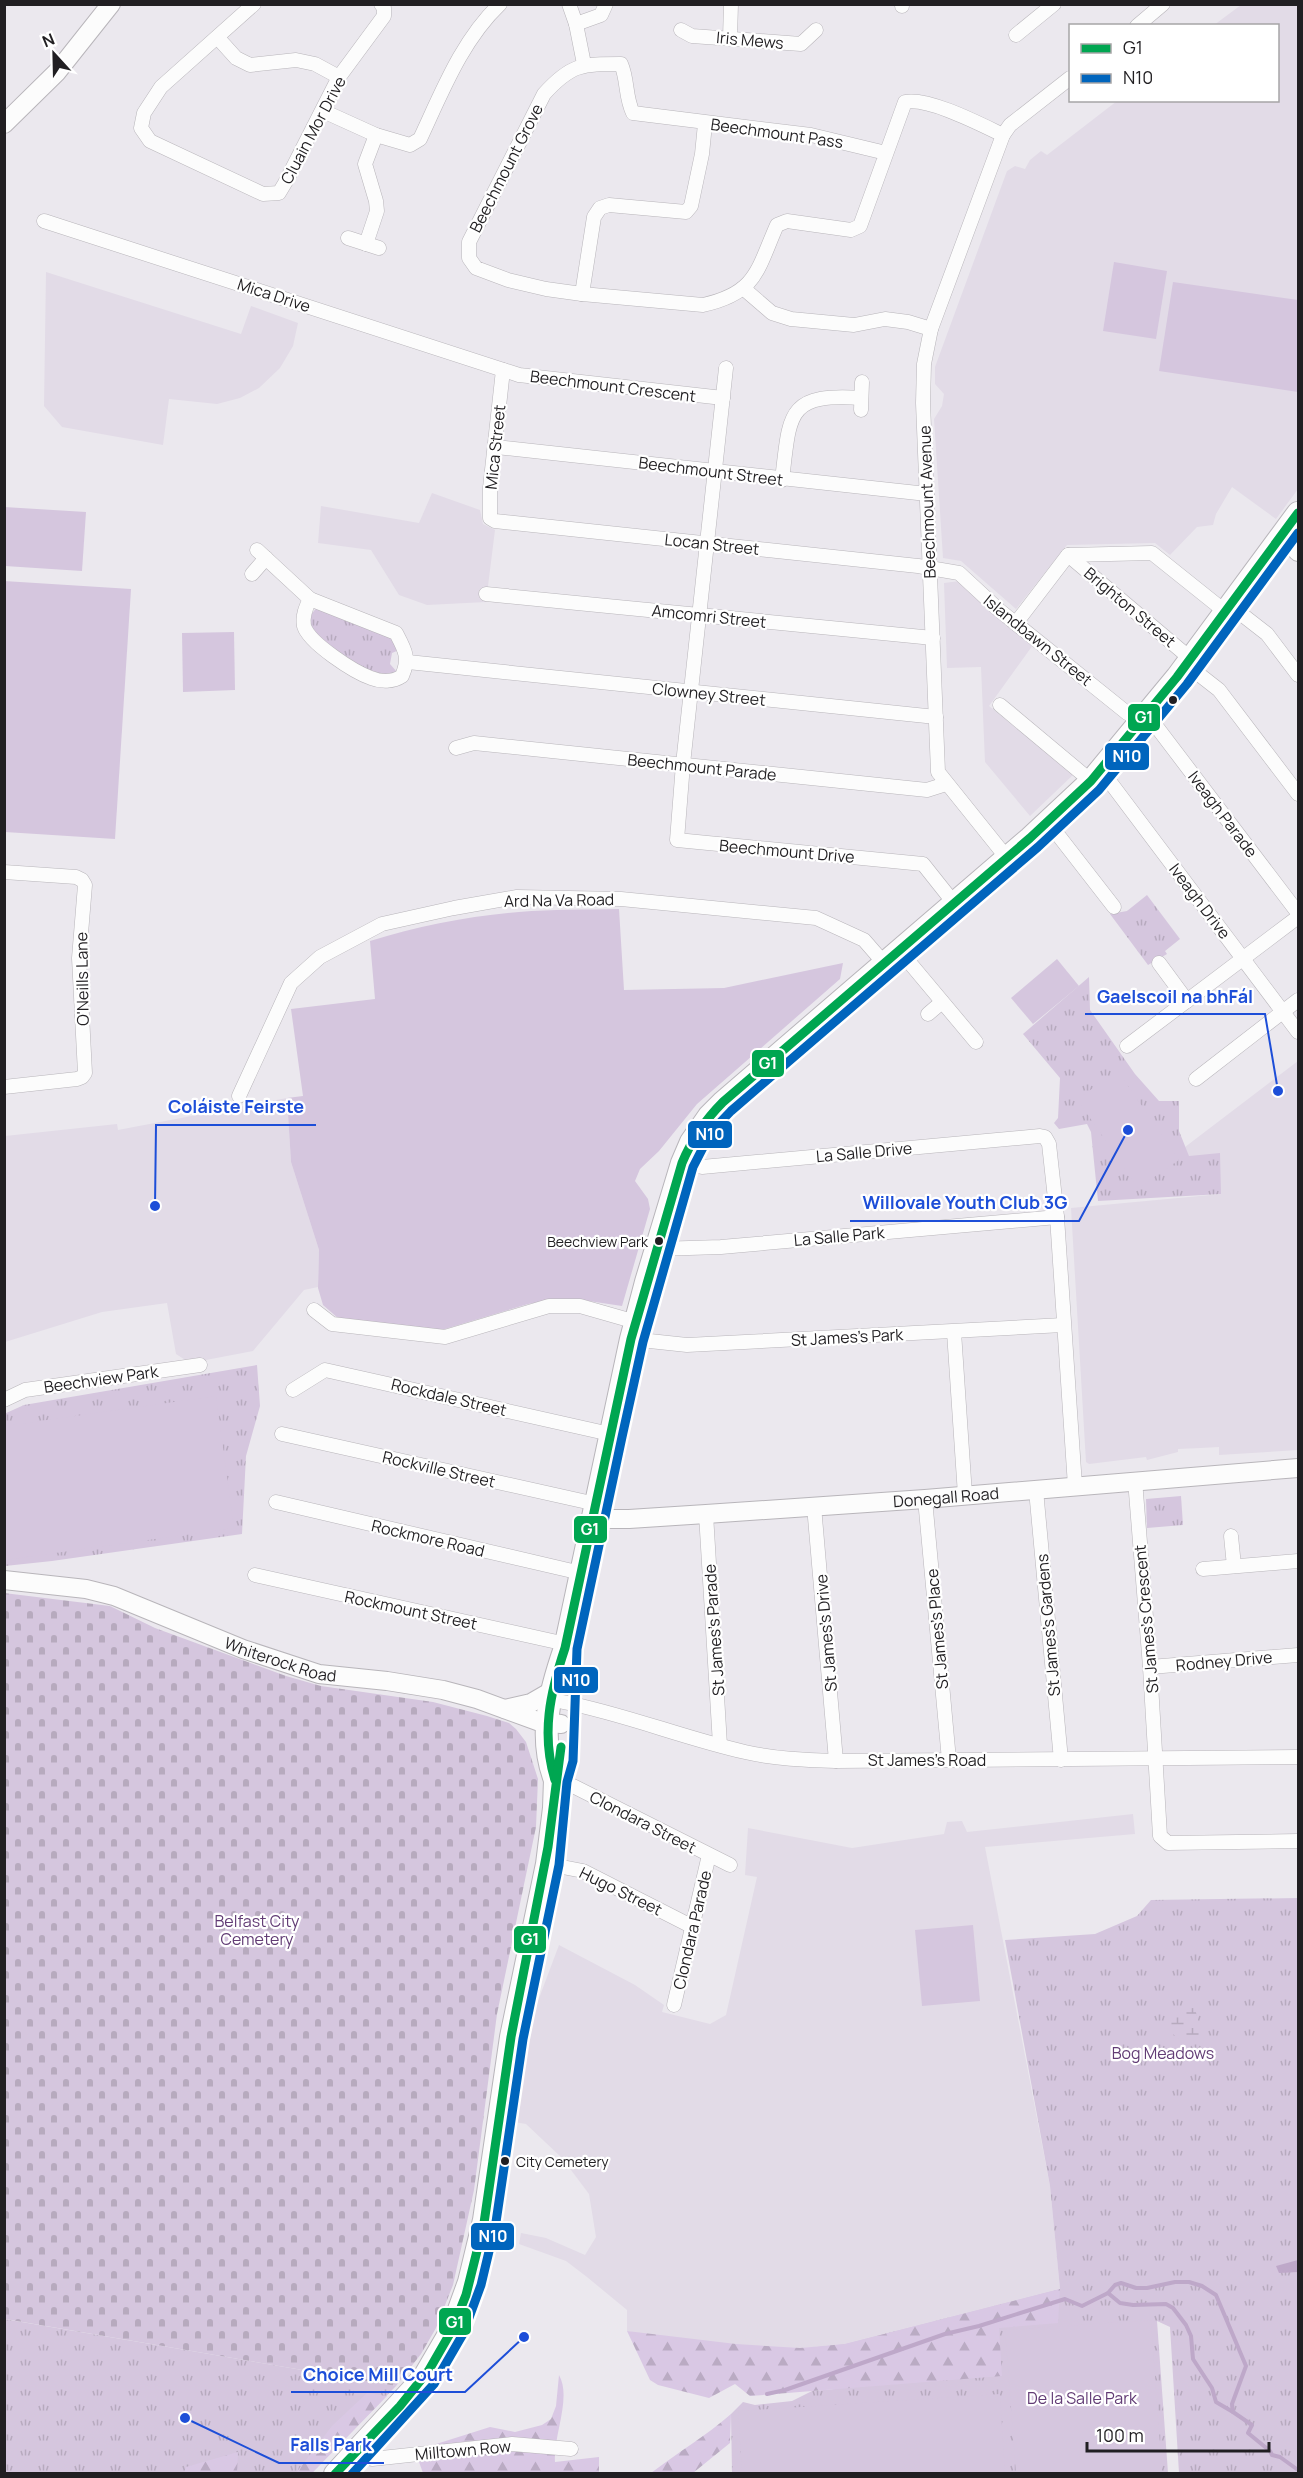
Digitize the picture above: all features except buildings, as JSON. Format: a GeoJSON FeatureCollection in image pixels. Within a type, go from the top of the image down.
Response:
{"type":"FeatureCollection","features":[{"type":"Feature","properties":{"kind":"main road"},"geometry":{"type":"LineString","coordinates":[[335,2474],[424,2378],[441,2351],[462,2305],[482,2232],[511,2037],[547,1864],[555,1782],[561,1760],[556,1710],[566,1646],[633,1330],[682,1163],[701,1125],[716,1109],[1007,858],[1096,776],[1189,662],[1299,513]]}},
{"type":"Feature","properties":{"kind":"street"},"geometry":{"type":"LineString","coordinates":[[4,124],[57,72],[111,4]]}},
{"type":"Feature","properties":{"kind":"street","name":"Cluain Mor Drive"},"geometry":{"type":"LineString","coordinates":[[254,4],[161,87],[144,113],[141,128],[150,141],[263,194],[279,193],[339,77],[384,16],[384,8],[381,4]]}},
{"type":"Feature","properties":{"kind":"street"},"geometry":{"type":"LineString","coordinates":[[323,111],[376,135],[410,145],[420,139],[455,66],[481,23],[501,4]]}},
{"type":"Feature","properties":{"kind":"street"},"geometry":{"type":"LineString","coordinates":[[569,4],[576,24],[584,64]]}},
{"type":"Feature","properties":{"kind":"street"},"geometry":{"type":"LineString","coordinates":[[576,24],[601,15],[606,4]]}},
{"type":"Feature","properties":{"kind":"street"},"geometry":{"type":"LineString","coordinates":[[730,38],[731,4]]}},
{"type":"Feature","properties":{"kind":"street"},"geometry":{"type":"LineString","coordinates":[[1016,35],[1054,4]]}},
{"type":"Feature","properties":{"kind":"street"},"geometry":{"type":"LineString","coordinates":[[1139,24],[1162,4]]}},
{"type":"Feature","properties":{"kind":"street","name":"Iris Mews"},"geometry":{"type":"LineString","coordinates":[[681,30],[692,36],[801,44],[816,30]]}},
{"type":"Feature","properties":{"kind":"street"},"geometry":{"type":"LineString","coordinates":[[218,38],[236,58],[250,65],[296,60],[315,64],[339,77]]}},
{"type":"Feature","properties":{"kind":"street","name":"Beechmount Pass"},"geometry":{"type":"LineString","coordinates":[[584,64],[621,64],[626,75],[628,103],[633,113],[811,135],[886,153]]}},
{"type":"Feature","properties":{"kind":"street","name":"Beechmount Grove"},"geometry":{"type":"LineString","coordinates":[[584,64],[557,79],[544,94],[469,243],[469,258],[476,268],[508,280],[546,290],[703,304],[735,294],[742,288]]}},
{"type":"Feature","properties":{"kind":"street"},"geometry":{"type":"LineString","coordinates":[[931,329],[908,322],[885,319],[854,325],[791,319],[772,313],[742,288],[759,270],[777,225],[787,221],[851,230],[860,226],[905,102],[915,100],[971,119],[1003,135],[1010,125],[1069,80]]}},
{"type":"Feature","properties":{"kind":"street"},"geometry":{"type":"LineString","coordinates":[[582,294],[594,217],[600,208],[609,205],[686,212],[691,206],[702,154],[705,123]]}},
{"type":"Feature","properties":{"kind":"street"},"geometry":{"type":"LineString","coordinates":[[348,238],[372,246],[377,212],[365,164],[376,135]]}},
{"type":"Feature","properties":{"kind":"street","name":"Beechmount Avenue"},"geometry":{"type":"LineString","coordinates":[[1003,135],[931,329],[924,364],[929,568],[938,772],[1007,858]]}},
{"type":"Feature","properties":{"kind":"street","name":"Mica Drive"},"geometry":{"type":"LineString","coordinates":[[44,221],[503,370]]}},
{"type":"Feature","properties":{"kind":"street"},"geometry":{"type":"LineString","coordinates":[[683,764],[726,369]]}},
{"type":"Feature","properties":{"kind":"street","name":"Beechmount Crescent"},"geometry":{"type":"LineString","coordinates":[[503,370],[519,375],[723,398]]}},
{"type":"Feature","properties":{"kind":"street","name":"Mica Street"},"geometry":{"type":"LineString","coordinates":[[495,521],[490,518],[489,512],[503,370]]}},
{"type":"Feature","properties":{"kind":"street"},"geometry":{"type":"LineString","coordinates":[[782,480],[788,432],[795,411],[813,399],[832,396],[861,404],[862,382]]}},
{"type":"Feature","properties":{"kind":"street","name":"Beechmount Street"},"geometry":{"type":"LineString","coordinates":[[496,447],[782,480],[927,494]]}},
{"type":"Feature","properties":{"kind":"street","name":"Locan Street"},"geometry":{"type":"LineString","coordinates":[[495,521],[929,568]]}},
{"type":"Feature","properties":{"kind":"street"},"geometry":{"type":"LineString","coordinates":[[1283,535],[1299,552]]}},
{"type":"Feature","properties":{"kind":"street"},"geometry":{"type":"LineString","coordinates":[[1016,623],[1068,555],[1152,553],[1216,605],[1240,613],[1267,634],[1299,675]]}},
{"type":"Feature","properties":{"kind":"street"},"geometry":{"type":"LineString","coordinates":[[252,574],[261,554],[310,599],[396,633],[408,663],[402,676],[387,681],[371,678],[318,645],[307,634],[303,617],[310,599]]}},
{"type":"Feature","properties":{"kind":"street","name":"Brighton Street"},"geometry":{"type":"LineString","coordinates":[[1068,555],[1219,690],[1299,794]]}},
{"type":"Feature","properties":{"kind":"street","name":"Islandbawn Street"},"geometry":{"type":"LineString","coordinates":[[929,568],[959,573],[1016,623],[1127,713],[1143,720]]}},
{"type":"Feature","properties":{"kind":"street","name":"Amcomri Street"},"geometry":{"type":"LineString","coordinates":[[486,594],[933,638]]}},
{"type":"Feature","properties":{"kind":"street","name":"Clowney Street"},"geometry":{"type":"LineString","coordinates":[[408,663],[936,717]]}},
{"type":"Feature","properties":{"kind":"street","name":"Iveagh Drive"},"geometry":{"type":"LineString","coordinates":[[1000,705],[1096,776],[1299,1032]]}},
{"type":"Feature","properties":{"kind":"street","name":"Iveagh Parade"},"geometry":{"type":"LineString","coordinates":[[1143,720],[1159,730],[1299,915]]}},
{"type":"Feature","properties":{"kind":"street","name":"Beechmount Parade"},"geometry":{"type":"LineString","coordinates":[[456,748],[474,744],[927,790],[946,784]]}},
{"type":"Feature","properties":{"kind":"street","name":"Beechmount Drive"},"geometry":{"type":"LineString","coordinates":[[683,764],[677,840],[923,864],[954,903]]}},
{"type":"Feature","properties":{"kind":"street"},"geometry":{"type":"LineString","coordinates":[[1048,822],[1114,907]]}},
{"type":"Feature","properties":{"kind":"street","name":"O'Neills Lane"},"geometry":{"type":"LineString","coordinates":[[4,872],[76,877],[85,885],[79,958],[85,1073],[77,1079],[4,1087]]}},
{"type":"Feature","properties":{"kind":"street","name":"Ard Na Va Road"},"geometry":{"type":"LineString","coordinates":[[239,1096],[291,983],[320,957],[382,924],[517,897],[621,899],[816,918],[864,940],[891,957],[942,1002],[976,1042]]}},
{"type":"Feature","properties":{"kind":"street"},"geometry":{"type":"LineString","coordinates":[[1127,1046],[1299,915]]}},
{"type":"Feature","properties":{"kind":"street"},"geometry":{"type":"LineString","coordinates":[[1159,963],[1187,1001]]}},
{"type":"Feature","properties":{"kind":"street"},"geometry":{"type":"LineString","coordinates":[[1196,1079],[1299,1000]]}},
{"type":"Feature","properties":{"kind":"street"},"geometry":{"type":"LineString","coordinates":[[928,1014],[942,1002]]}},
{"type":"Feature","properties":{"kind":"street","name":"La Salle Drive"},"geometry":{"type":"LineString","coordinates":[[682,1163],[702,1167],[1040,1136],[1045,1137],[1048,1144],[1057,1217]]}},
{"type":"Feature","properties":{"kind":"street"},"geometry":{"type":"LineString","coordinates":[[1057,1217],[1075,1486]]}},
{"type":"Feature","properties":{"kind":"street","name":"La Salle Park"},"geometry":{"type":"LineString","coordinates":[[657,1249],[721,1247],[1057,1217]]}},
{"type":"Feature","properties":{"kind":"street"},"geometry":{"type":"LineString","coordinates":[[314,1310],[332,1324],[445,1337],[549,1306],[580,1306],[633,1330]]}},
{"type":"Feature","properties":{"kind":"street","name":"St James's Park"},"geometry":{"type":"LineString","coordinates":[[633,1330],[687,1345],[1063,1325]]}},
{"type":"Feature","properties":{"kind":"street"},"geometry":{"type":"LineString","coordinates":[[954,1332],[965,1495]]}},
{"type":"Feature","properties":{"kind":"street","name":"Beechview Park"},"geometry":{"type":"LineString","coordinates":[[4,1400],[25,1390],[200,1365]]}},
{"type":"Feature","properties":{"kind":"street","name":"Rockdale Street"},"geometry":{"type":"LineString","coordinates":[[293,1390],[325,1370],[610,1434]]}},
{"type":"Feature","properties":{"kind":"street","name":"Rockville Street"},"geometry":{"type":"LineString","coordinates":[[282,1434],[594,1510]]}},
{"type":"Feature","properties":{"kind":"street","name":"Donegall Road"},"geometry":{"type":"LineString","coordinates":[[594,1510],[611,1519],[629,1519],[925,1499],[1299,1468]]}},
{"type":"Feature","properties":{"kind":"street","name":"St James's Crescent"},"geometry":{"type":"LineString","coordinates":[[1135,1480],[1150,1667],[1160,1836],[1168,1843],[1299,1841]]}},
{"type":"Feature","properties":{"kind":"street","name":"St James's Gardens"},"geometry":{"type":"LineString","coordinates":[[1036,1490],[1061,1760]]}},
{"type":"Feature","properties":{"kind":"street","name":"St James's Place"},"geometry":{"type":"LineString","coordinates":[[925,1499],[949,1760]]}},
{"type":"Feature","properties":{"kind":"street","name":"Rockmore Road"},"geometry":{"type":"LineString","coordinates":[[276,1502],[581,1574]]}},
{"type":"Feature","properties":{"kind":"street","name":"St James's Drive"},"geometry":{"type":"LineString","coordinates":[[814,1506],[836,1761]]}},
{"type":"Feature","properties":{"kind":"street","name":"St James's Parade"},"geometry":{"type":"LineString","coordinates":[[706,1514],[720,1745]]}},
{"type":"Feature","properties":{"kind":"street"},"geometry":{"type":"LineString","coordinates":[[1232,1536],[1234,1566]]}},
{"type":"Feature","properties":{"kind":"street"},"geometry":{"type":"LineString","coordinates":[[1203,1569],[1299,1561]]}},
{"type":"Feature","properties":{"kind":"street","name":"Rockmount Street"},"geometry":{"type":"LineString","coordinates":[[255,1575],[566,1646]]}},
{"type":"Feature","properties":{"kind":"street","name":"Whiterock Road"},"geometry":{"type":"LineString","coordinates":[[4,1580],[86,1589],[114,1596],[243,1649],[319,1674],[443,1690],[506,1709],[556,1710]]}},
{"type":"Feature","properties":{"kind":"street","name":"Rodney Drive"},"geometry":{"type":"LineString","coordinates":[[1150,1667],[1299,1655]]}},
{"type":"Feature","properties":{"kind":"street"},"geometry":{"type":"LineString","coordinates":[[506,1709],[531,1703],[556,1710]]}},
{"type":"Feature","properties":{"kind":"street","name":"St James's Road"},"geometry":{"type":"LineString","coordinates":[[556,1710],[609,1712],[720,1745],[778,1758],[836,1761],[1299,1757]]}},
{"type":"Feature","properties":{"kind":"street","name":"Clondara Street"},"geometry":{"type":"LineString","coordinates":[[555,1782],[573,1786],[729,1866]]}},
{"type":"Feature","properties":{"kind":"street","name":"Clondara Parade"},"geometry":{"type":"LineString","coordinates":[[674,2005],[709,1856]]}},
{"type":"Feature","properties":{"kind":"street","name":"Hugo Street"},"geometry":{"type":"LineString","coordinates":[[547,1864],[583,1870],[692,1926]]}},
{"type":"Feature","properties":{"kind":"street","name":"Milltown Row"},"geometry":{"type":"LineString","coordinates":[[359,2449],[372,2459],[512,2444],[571,2449]]}},
{"type":"Feature","properties":{"kind":"shaded area"},"geometry":{"type":"Polygon","coordinates":[[[1241,5],[1298,5],[1298,489],[1276,519],[1232,487],[1216,514],[1213,525],[1197,527],[1170,555],[1155,543],[1067,545],[1016,609],[961,561],[943,558],[934,419],[942,406],[944,394],[935,384],[935,367],[1007,171],[1015,166],[1025,169],[1030,160],[1041,151],[1047,155],[1116,102],[1279,102],[1279,24],[1215,24],[1241,5]]]}},
{"type":"Feature","properties":{"kind":"shaded area"},"geometry":{"type":"Polygon","coordinates":[[[46,272],[241,334],[251,306],[298,323],[293,346],[280,368],[259,388],[240,398],[217,404],[169,399],[163,445],[62,427],[44,406],[46,272]]]}},
{"type":"Feature","properties":{"kind":"shaded area"},"geometry":{"type":"Polygon","coordinates":[[[432,493],[480,510],[483,524],[495,530],[486,602],[427,605],[399,595],[371,550],[318,543],[321,506],[419,523],[432,493]]]}},
{"type":"Feature","properties":{"kind":"shaded area"},"geometry":{"type":"Polygon","coordinates":[[[960,581],[1033,645],[989,706],[1074,774],[1030,816],[985,762],[981,667],[947,668],[944,583],[960,581]]]}},
{"type":"Feature","properties":{"kind":"shaded area"},"geometry":{"type":"Polygon","coordinates":[[[1298,1061],[1298,1450],[1219,1455],[1219,1447],[1178,1449],[1178,1452],[1147,1460],[1146,1457],[1089,1464],[1086,1462],[1071,1208],[1221,1194],[1189,1157],[1185,1147],[1298,1061]]]}},
{"type":"Feature","properties":{"kind":"shaded area"},"geometry":{"type":"Polygon","coordinates":[[[287,1098],[291,1162],[319,1250],[318,1287],[304,1290],[253,1351],[190,1363],[176,1354],[167,1303],[102,1312],[5,1342],[5,1136],[117,1124],[118,1130],[287,1098]]]}},
{"type":"Feature","properties":{"kind":"shaded area"},"geometry":{"type":"Polygon","coordinates":[[[1133,1814],[1135,1834],[985,1847],[1050,2186],[1060,2289],[845,2344],[740,2354],[627,2331],[627,2310],[587,2277],[566,2261],[519,2244],[521,2233],[546,2238],[585,2255],[596,2237],[589,2194],[562,2158],[526,2124],[514,2122],[532,2017],[559,1945],[635,1985],[664,2005],[662,2012],[710,2024],[726,2015],[757,1877],[745,1875],[748,1828],[852,1848],[944,1834],[947,1822],[962,1821],[967,1832],[1133,1814]]]}},
{"type":"Feature","properties":{"kind":"shaded area"},"geometry":{"type":"Polygon","coordinates":[[[1298,2260],[1298,2272],[1279,2273],[1276,2266],[1298,2260]]]}},
{"type":"Feature","properties":{"kind":"green space"},"geometry":{"type":"Polygon","coordinates":[[[1114,262],[1167,271],[1156,339],[1103,331],[1114,262]]]}},
{"type":"Feature","properties":{"kind":"green space"},"geometry":{"type":"Polygon","coordinates":[[[1173,282],[1298,300],[1298,392],[1159,371],[1173,282]]]}},
{"type":"Feature","properties":{"kind":"green space"},"geometry":{"type":"Polygon","coordinates":[[[4,507],[86,512],[82,571],[5,566],[4,507]]]}},
{"type":"Feature","properties":{"kind":"green space"},"geometry":{"type":"Polygon","coordinates":[[[4,581],[131,589],[115,839],[5,832],[4,581]]]}},
{"type":"Feature","properties":{"kind":"green space"},"geometry":{"type":"Polygon","coordinates":[[[317,608],[394,639],[399,650],[392,653],[390,664],[397,672],[385,675],[356,665],[318,639],[310,626],[311,616],[317,608]]]}},
{"type":"Feature","properties":{"kind":"green space"},"geometry":{"type":"Polygon","coordinates":[[[234,632],[235,690],[183,692],[182,633],[234,632]]]}},
{"type":"Feature","properties":{"kind":"green space"},"geometry":{"type":"Polygon","coordinates":[[[1147,895],[1180,939],[1165,951],[1167,954],[1148,965],[1110,914],[1127,911],[1147,895]]]}},
{"type":"Feature","properties":{"kind":"green space"},"geometry":{"type":"Polygon","coordinates":[[[619,909],[624,990],[724,988],[843,963],[840,979],[697,1104],[659,1151],[640,1169],[635,1181],[648,1199],[650,1209],[622,1306],[557,1299],[528,1304],[435,1332],[339,1319],[323,1305],[318,1288],[319,1250],[291,1162],[287,1098],[303,1096],[291,1009],[375,999],[370,941],[425,926],[481,916],[531,911],[619,909]]]}},
{"type":"Feature","properties":{"kind":"green space"},"geometry":{"type":"Polygon","coordinates":[[[1057,959],[1079,986],[1033,1024],[1011,998],[1057,959]]]}},
{"type":"Feature","properties":{"kind":"green space"},"geometry":{"type":"Polygon","coordinates":[[[1089,977],[1090,1010],[1135,1074],[1159,1101],[1179,1101],[1179,1131],[1189,1156],[1220,1153],[1221,1194],[1098,1201],[1091,1132],[1087,1124],[1059,1129],[1054,1123],[1058,1118],[1060,1078],[1023,1034],[1089,977]]]}},
{"type":"Feature","properties":{"kind":"green space"},"geometry":{"type":"Polygon","coordinates":[[[1118,1071],[1179,1160],[1138,1188],[1077,1099],[1118,1071]]]}},
{"type":"Feature","properties":{"kind":"green space"},"geometry":{"type":"Polygon","coordinates":[[[257,1365],[260,1406],[246,1456],[242,1534],[5,1566],[4,1414],[24,1405],[257,1365]]]}},
{"type":"Feature","properties":{"kind":"green space"},"geometry":{"type":"Polygon","coordinates":[[[216,1396],[234,1528],[5,1560],[5,1426],[216,1396]]]}},
{"type":"Feature","properties":{"kind":"green space"},"geometry":{"type":"Polygon","coordinates":[[[1181,1496],[1183,1525],[1147,1528],[1146,1499],[1181,1496]]]}},
{"type":"Feature","properties":{"kind":"green space","name":"Belfast City Cemetery"},"geometry":{"type":"Polygon","coordinates":[[[4,1593],[110,1606],[155,1628],[286,1676],[321,1686],[433,1702],[509,1723],[526,1742],[538,1779],[536,1827],[497,2014],[474,2190],[453,2285],[436,2328],[421,2354],[396,2386],[5,2319],[4,1593]]]}},
{"type":"Feature","properties":{"kind":"green space","name":"Bog Meadows"},"geometry":{"type":"Polygon","coordinates":[[[1298,1898],[1298,2473],[1179,2473],[1170,2327],[1157,2321],[1168,2473],[732,2473],[731,2414],[743,2402],[755,2405],[792,2401],[812,2391],[834,2389],[817,2347],[845,2344],[1060,2289],[1050,2186],[1005,1940],[1095,1934],[1137,1916],[1151,1900],[1298,1898]]]}},
{"type":"Feature","properties":{"kind":"green space"},"geometry":{"type":"Polygon","coordinates":[[[973,1925],[980,2001],[922,2006],[915,1930],[973,1925]]]}},
{"type":"Feature","properties":{"kind":"green space"},"geometry":{"type":"Polygon","coordinates":[[[1195,2008],[1201,2034],[1190,2047],[1165,2028],[1172,2009],[1195,2008]]]}},
{"type":"Feature","properties":{"kind":"green space"},"geometry":{"type":"Polygon","coordinates":[[[1060,2289],[1058,2323],[999,2328],[1002,2376],[750,2396],[735,2384],[709,2398],[658,2385],[650,2380],[627,2331],[736,2344],[800,2348],[845,2344],[1060,2289]]]}},
{"type":"Feature","properties":{"kind":"green space"},"geometry":{"type":"Polygon","coordinates":[[[4,2319],[396,2386],[312,2473],[5,2473],[4,2319]]]}},
{"type":"Feature","properties":{"kind":"green space","name":"De la Salle Park"},"geometry":{"type":"Polygon","coordinates":[[[1151,2320],[1162,2473],[1016,2473],[1005,2330],[1151,2320]]]}},
{"type":"Feature","properties":{"kind":"green space"},"geometry":{"type":"Polygon","coordinates":[[[559,2375],[564,2395],[555,2462],[599,2457],[599,2473],[423,2473],[419,2462],[433,2445],[490,2427],[515,2432],[542,2425],[551,2419],[556,2406],[559,2375]]]}},
{"type":"Feature","properties":{"kind":"green space"},"geometry":{"type":"Polygon","coordinates":[[[367,2393],[387,2396],[312,2473],[296,2473],[332,2426],[367,2393]]]}},
{"type":"Feature","properties":{"kind":"green space"},"geometry":{"type":"Polygon","coordinates":[[[1000,2394],[1005,2473],[742,2473],[738,2411],[1000,2394]]]}},
{"type":"Feature","properties":{"kind":"green space"},"geometry":{"type":"Polygon","coordinates":[[[731,2414],[730,2443],[693,2473],[651,2473],[712,2430],[731,2414]]]}},
{"type":"Feature","properties":{"kind":"green space"},"geometry":{"type":"Polygon","coordinates":[[[238,2452],[237,2473],[184,2473],[186,2467],[238,2452]]]}},
{"type":"Feature","properties":{"kind":"waterway"},"geometry":{"type":"LineString","coordinates":[[767,2394],[785,2390],[945,2334],[979,2326],[1065,2299],[1082,2306],[1108,2293],[1115,2285],[1121,2283],[1136,2288],[1147,2288],[1175,2282],[1189,2282],[1202,2286],[1216,2295],[1246,2366],[1232,2404],[1233,2412],[1252,2425],[1248,2433],[1272,2455],[1280,2457],[1298,2470]]}},
{"type":"Feature","properties":{"kind":"waterway"},"geometry":{"type":"LineString","coordinates":[[1108,2293],[1120,2303],[1166,2304],[1173,2308],[1186,2325],[1191,2336],[1193,2359],[1212,2388],[1216,2402],[1233,2412]]}},
{"type":"Feature","properties":{"kind":"transit line","name":"G1"},"geometry":{"type":"LineString","coordinates":[[555,1780],[548,1730],[555,1681],[565,1648],[631,1339],[682,1163],[695,1138],[723,1102],[1030,838],[1091,781],[1177,677],[1298,513]]}},
{"type":"Feature","properties":{"kind":"transit line","name":"N10"},"geometry":{"type":"LineString","coordinates":[[352,2474],[434,2384],[463,2334],[481,2285],[496,2222],[523,2039],[559,1865],[567,1782],[573,1761],[577,1649],[643,1342],[693,1167],[711,1132],[731,1111],[1038,847],[1099,790],[1187,684],[1298,533]]}},
{"type":"Feature","properties":{"kind":"transit line","name":"G1"},"geometry":{"type":"LineString","coordinates":[[335,2474],[400,2406],[429,2370],[452,2330],[466,2295],[484,2223],[511,2037],[548,1847],[561,1747]]}},
{"type":"Feature","properties":{"kind":"place","name":"Gaelscoil na bhFál"},"geometry":{"type":"Point","coordinates":[1278,1091]}},
{"type":"Feature","properties":{"kind":"place","name":"Willovale Youth Club 3G"},"geometry":{"type":"Point","coordinates":[1128,1130]}},
{"type":"Feature","properties":{"kind":"place","name":"Coláiste Feirste"},"geometry":{"type":"Point","coordinates":[155,1206]}},
{"type":"Feature","properties":{"kind":"place","name":"Beechview Park"},"geometry":{"type":"Point","coordinates":[659,1241]}},
{"type":"Feature","properties":{"kind":"place","name":"City Cemetery"},"geometry":{"type":"Point","coordinates":[505,2161]}},
{"type":"Feature","properties":{"kind":"place","name":"Choice Mill Court"},"geometry":{"type":"Point","coordinates":[524,2337]}},
{"type":"Feature","properties":{"kind":"place","name":"Falls Park"},"geometry":{"type":"Point","coordinates":[185,2418]}}]}
